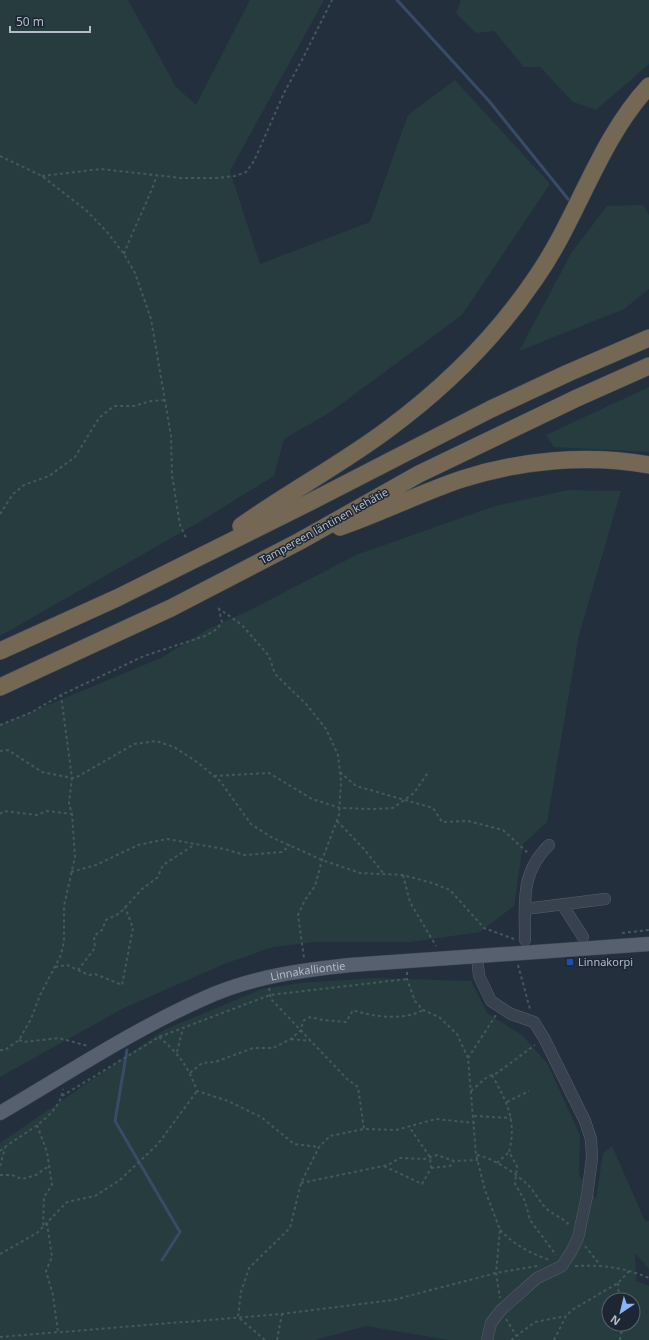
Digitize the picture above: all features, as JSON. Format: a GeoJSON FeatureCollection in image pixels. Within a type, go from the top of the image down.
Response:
{"type":"FeatureCollection","features":[{"type":"Feature","properties":{"kind":"highway"},"geometry":{"type":"LineString","coordinates":[[199,556],[257,514],[386,430],[422,403],[475,354],[494,333],[536,279],[560,238],[611,139],[630,109],[649,86]]}},
{"type":"Feature","properties":{"kind":"highway"},"geometry":{"type":"LineString","coordinates":[[0,651],[117,598],[312,501],[491,408],[649,338]]}},
{"type":"Feature","properties":{"kind":"highway","name":"Tampereen läntinen kehätie"},"geometry":{"type":"LineString","coordinates":[[0,687],[171,608],[300,541],[419,474],[577,398],[649,366]]}},
{"type":"Feature","properties":{"kind":"highway"},"geometry":{"type":"LineString","coordinates":[[300,541],[363,519],[463,479],[498,470],[548,462],[583,460],[607,460],[649,465]]}},
{"type":"Feature","properties":{"kind":"main road","name":"Linnakalliontie"},"geometry":{"type":"LineString","coordinates":[[0,1113],[137,1033],[215,994],[264,979],[313,969],[477,955],[571,951],[649,944]]}},
{"type":"Feature","properties":{"kind":"lane"},"geometry":{"type":"LineString","coordinates":[[521,940],[528,877],[536,860],[549,845]]}},
{"type":"Feature","properties":{"kind":"lane"},"geometry":{"type":"LineString","coordinates":[[525,909],[605,899]]}},
{"type":"Feature","properties":{"kind":"lane"},"geometry":{"type":"LineString","coordinates":[[562,904],[583,937]]}},
{"type":"Feature","properties":{"kind":"lane"},"geometry":{"type":"LineString","coordinates":[[477,955],[479,976],[491,1001],[511,1014],[534,1022],[544,1038],[585,1121],[591,1139],[592,1158],[588,1196],[578,1238],[563,1264],[537,1278],[501,1310],[491,1323],[486,1340]]}},
{"type":"Feature","properties":{"kind":"path"},"geometry":{"type":"LineString","coordinates":[[42,176],[101,169],[188,178],[235,176],[246,172],[254,161],[284,93],[332,0]]}},
{"type":"Feature","properties":{"kind":"path"},"geometry":{"type":"LineString","coordinates":[[0,156],[42,176],[87,211],[107,232],[124,254],[135,273],[151,319],[164,400],[172,436],[172,475],[180,525],[187,540]]}},
{"type":"Feature","properties":{"kind":"path"},"geometry":{"type":"LineString","coordinates":[[124,254],[139,216],[148,202],[157,175]]}},
{"type":"Feature","properties":{"kind":"path"},"geometry":{"type":"LineString","coordinates":[[0,514],[13,494],[24,485],[49,476],[75,457],[99,418],[114,406],[134,406],[151,401],[164,400]]}},
{"type":"Feature","properties":{"kind":"path"},"geometry":{"type":"LineString","coordinates":[[0,725],[32,712],[61,694],[144,656],[205,636],[217,630],[222,622],[218,608],[242,625],[269,656],[275,674],[308,705],[326,729],[338,755],[340,772],[340,808],[337,821],[322,860],[315,886],[305,900],[298,915],[304,958]]}},
{"type":"Feature","properties":{"kind":"path"},"geometry":{"type":"LineString","coordinates":[[0,1050],[5,1050],[19,1040],[31,1019],[40,995],[61,955],[64,941],[64,906],[75,857],[72,814],[69,803],[72,778],[61,694]]}},
{"type":"Feature","properties":{"kind":"path"},"geometry":{"type":"LineString","coordinates":[[0,751],[8,750],[42,772],[72,778],[84,773],[134,744],[156,741],[174,747],[197,762],[220,782],[251,824],[271,837],[322,860],[360,873],[403,875],[450,890],[484,928],[521,940]]}},
{"type":"Feature","properties":{"kind":"path"},"geometry":{"type":"LineString","coordinates":[[213,776],[269,773],[312,799],[340,808],[393,808],[414,794],[428,771]]}},
{"type":"Feature","properties":{"kind":"path"},"geometry":{"type":"LineString","coordinates":[[340,772],[356,786],[433,808],[442,822],[468,821],[503,830],[510,835],[515,843],[536,860]]}},
{"type":"Feature","properties":{"kind":"path"},"geometry":{"type":"LineString","coordinates":[[0,814],[4,811],[37,815],[47,811],[72,814]]}},
{"type":"Feature","properties":{"kind":"path"},"geometry":{"type":"LineString","coordinates":[[337,821],[364,849],[384,874]]}},
{"type":"Feature","properties":{"kind":"path"},"geometry":{"type":"LineString","coordinates":[[71,872],[96,865],[138,845],[167,840],[224,849],[245,855],[282,852],[290,845]]}},
{"type":"Feature","properties":{"kind":"path"},"geometry":{"type":"LineString","coordinates":[[78,970],[95,948],[94,936],[102,930],[106,920],[120,913],[142,889],[157,878],[163,865],[195,845]]}},
{"type":"Feature","properties":{"kind":"path"},"geometry":{"type":"LineString","coordinates":[[403,875],[410,902],[436,946]]}},
{"type":"Feature","properties":{"kind":"path"},"geometry":{"type":"LineString","coordinates":[[55,967],[67,965],[89,975],[95,974],[122,985],[133,928],[125,907]]}},
{"type":"Feature","properties":{"kind":"path"},"geometry":{"type":"LineString","coordinates":[[408,961],[406,979],[416,1001],[422,1010],[439,1017],[457,1034],[468,1058],[475,1124],[476,1155],[485,1190],[500,1230],[513,1244],[530,1253],[563,1264],[600,1265],[630,1270],[649,1278]]}},
{"type":"Feature","properties":{"kind":"path"},"geometry":{"type":"LineString","coordinates":[[518,965],[534,1022]]}},
{"type":"Feature","properties":{"kind":"path"},"geometry":{"type":"LineString","coordinates":[[264,979],[271,999],[348,1080],[358,1086],[364,1128]]}},
{"type":"Feature","properties":{"kind":"path"},"geometry":{"type":"LineString","coordinates":[[0,1151],[37,1126],[49,1114],[62,1096],[159,1037],[270,994],[406,979]]}},
{"type":"Feature","properties":{"kind":"path"},"geometry":{"type":"LineString","coordinates":[[468,1058],[478,1045],[500,1007]]}},
{"type":"Feature","properties":{"kind":"path"},"geometry":{"type":"LineString","coordinates":[[190,1073],[202,1063],[215,1062],[253,1048],[272,1048],[291,1039],[301,1030],[303,1021],[310,1017],[346,1022],[353,1010],[363,1014],[412,1016],[422,1010]]}},
{"type":"Feature","properties":{"kind":"path"},"geometry":{"type":"LineString","coordinates":[[177,1052],[184,1028]]}},
{"type":"Feature","properties":{"kind":"path"},"geometry":{"type":"LineString","coordinates":[[159,1037],[177,1052],[190,1073],[197,1091]]}},
{"type":"Feature","properties":{"kind":"path"},"geometry":{"type":"LineString","coordinates":[[19,1040],[24,1042],[59,1038],[91,1046]]}},
{"type":"Feature","properties":{"kind":"path"},"geometry":{"type":"LineString","coordinates":[[291,1039],[311,1041]]}},
{"type":"Feature","properties":{"kind":"path"},"geometry":{"type":"LineString","coordinates":[[471,1091],[535,1045]]}},
{"type":"Feature","properties":{"kind":"path"},"geometry":{"type":"LineString","coordinates":[[62,1096],[65,1075]]}},
{"type":"Feature","properties":{"kind":"path"},"geometry":{"type":"LineString","coordinates":[[492,1075],[507,1102],[511,1118],[513,1137],[509,1152],[497,1163]]}},
{"type":"Feature","properties":{"kind":"path"},"geometry":{"type":"LineString","coordinates":[[197,1091],[228,1101],[261,1117],[294,1144],[319,1147]]}},
{"type":"Feature","properties":{"kind":"path"},"geometry":{"type":"LineString","coordinates":[[0,1254],[37,1233],[67,1202],[95,1196],[120,1180],[158,1144],[197,1091]]}},
{"type":"Feature","properties":{"kind":"path"},"geometry":{"type":"LineString","coordinates":[[507,1102],[529,1091]]}},
{"type":"Feature","properties":{"kind":"path"},"geometry":{"type":"LineString","coordinates":[[474,1116],[511,1118]]}},
{"type":"Feature","properties":{"kind":"path"},"geometry":{"type":"LineString","coordinates":[[238,1317],[241,1292],[249,1268],[290,1228],[301,1183],[319,1147],[330,1136],[364,1128],[396,1130],[410,1128],[436,1119],[475,1124]]}},
{"type":"Feature","properties":{"kind":"path"},"geometry":{"type":"LineString","coordinates":[[37,1126],[47,1152],[52,1185],[44,1197],[43,1227]]}},
{"type":"Feature","properties":{"kind":"path"},"geometry":{"type":"LineString","coordinates":[[384,1165],[422,1184],[431,1168],[430,1157],[410,1128]]}},
{"type":"Feature","properties":{"kind":"path"},"geometry":{"type":"LineString","coordinates":[[0,1166],[6,1146]]}},
{"type":"Feature","properties":{"kind":"path"},"geometry":{"type":"LineString","coordinates":[[509,1152],[517,1166],[515,1184],[525,1201],[530,1220],[563,1264]]}},
{"type":"Feature","properties":{"kind":"path"},"geometry":{"type":"LineString","coordinates":[[301,1183],[384,1165],[400,1158],[424,1159],[438,1154],[454,1162],[478,1160]]}},
{"type":"Feature","properties":{"kind":"path"},"geometry":{"type":"LineString","coordinates":[[476,1155],[497,1163],[528,1185],[547,1209],[567,1222],[600,1265]]}},
{"type":"Feature","properties":{"kind":"path"},"geometry":{"type":"LineString","coordinates":[[431,1168],[450,1166],[454,1162]]}},
{"type":"Feature","properties":{"kind":"path"},"geometry":{"type":"LineString","coordinates":[[0,1175],[22,1179],[36,1175],[49,1166]]}},
{"type":"Feature","properties":{"kind":"path"},"geometry":{"type":"LineString","coordinates":[[47,1223],[52,1257],[46,1271],[53,1295],[58,1332]]}},
{"type":"Feature","properties":{"kind":"path"},"geometry":{"type":"LineString","coordinates":[[500,1230],[496,1273],[501,1310],[519,1340]]}},
{"type":"Feature","properties":{"kind":"path"},"geometry":{"type":"LineString","coordinates":[[0,1336],[282,1314],[394,1300],[496,1273],[539,1265]]}},
{"type":"Feature","properties":{"kind":"path"},"geometry":{"type":"LineString","coordinates":[[554,1340],[566,1316],[572,1310],[587,1299],[618,1283],[630,1270]]}},
{"type":"Feature","properties":{"kind":"path"},"geometry":{"type":"LineString","coordinates":[[618,1283],[619,1292]]}},
{"type":"Feature","properties":{"kind":"path"},"geometry":{"type":"LineString","coordinates":[[277,1340],[282,1314]]}},
{"type":"Feature","properties":{"kind":"path"},"geometry":{"type":"LineString","coordinates":[[511,1340],[535,1322],[566,1316]]}},
{"type":"Feature","properties":{"kind":"path"},"geometry":{"type":"LineString","coordinates":[[238,1317],[265,1340]]}},
{"type":"Feature","properties":{"kind":"green space"},"geometry":{"type":"Polygon","coordinates":[[[0,0],[128,0],[176,87],[196,105],[250,0],[324,0],[230,171],[260,264],[370,222],[408,115],[455,80],[550,184],[462,315],[329,413],[284,439],[274,476],[201,521],[0,636],[0,0]]]}},
{"type":"Feature","properties":{"kind":"green space"},"geometry":{"type":"Polygon","coordinates":[[[461,0],[649,0],[649,64],[596,110],[573,102],[540,67],[524,67],[494,31],[476,33],[456,13],[461,0]]]}},
{"type":"Feature","properties":{"kind":"green space"},"geometry":{"type":"Polygon","coordinates":[[[643,205],[649,215],[649,289],[624,309],[519,351],[572,252],[607,206],[643,205]]]}},
{"type":"Feature","properties":{"kind":"green space"},"geometry":{"type":"Polygon","coordinates":[[[649,387],[649,452],[554,447],[546,435],[649,387]]]}},
{"type":"Feature","properties":{"kind":"green space"},"geometry":{"type":"Polygon","coordinates":[[[568,490],[621,491],[579,635],[547,822],[523,844],[514,906],[480,932],[410,942],[314,942],[273,947],[224,964],[124,1008],[0,1077],[0,725],[161,658],[208,629],[250,610],[356,555],[495,506],[568,490]]]}},
{"type":"Feature","properties":{"kind":"green space"},"geometry":{"type":"Polygon","coordinates":[[[375,978],[471,981],[487,1013],[522,1035],[547,1063],[580,1135],[579,1175],[596,1199],[603,1153],[612,1146],[645,1221],[649,1221],[649,1269],[635,1253],[636,1281],[649,1286],[649,1340],[449,1340],[366,1326],[315,1340],[0,1340],[0,1143],[164,1030],[262,989],[300,983],[375,978]]]}},
{"type":"Feature","properties":{"kind":"waterway"},"geometry":{"type":"LineString","coordinates":[[397,0],[489,101],[568,199]]}},
{"type":"Feature","properties":{"kind":"waterway"},"geometry":{"type":"LineString","coordinates":[[127,1050],[115,1121],[180,1232],[162,1260]]}},
{"type":"Feature","properties":{"kind":"place","name":"Linnakorpi"},"geometry":{"type":"Point","coordinates":[570,962]}}]}
